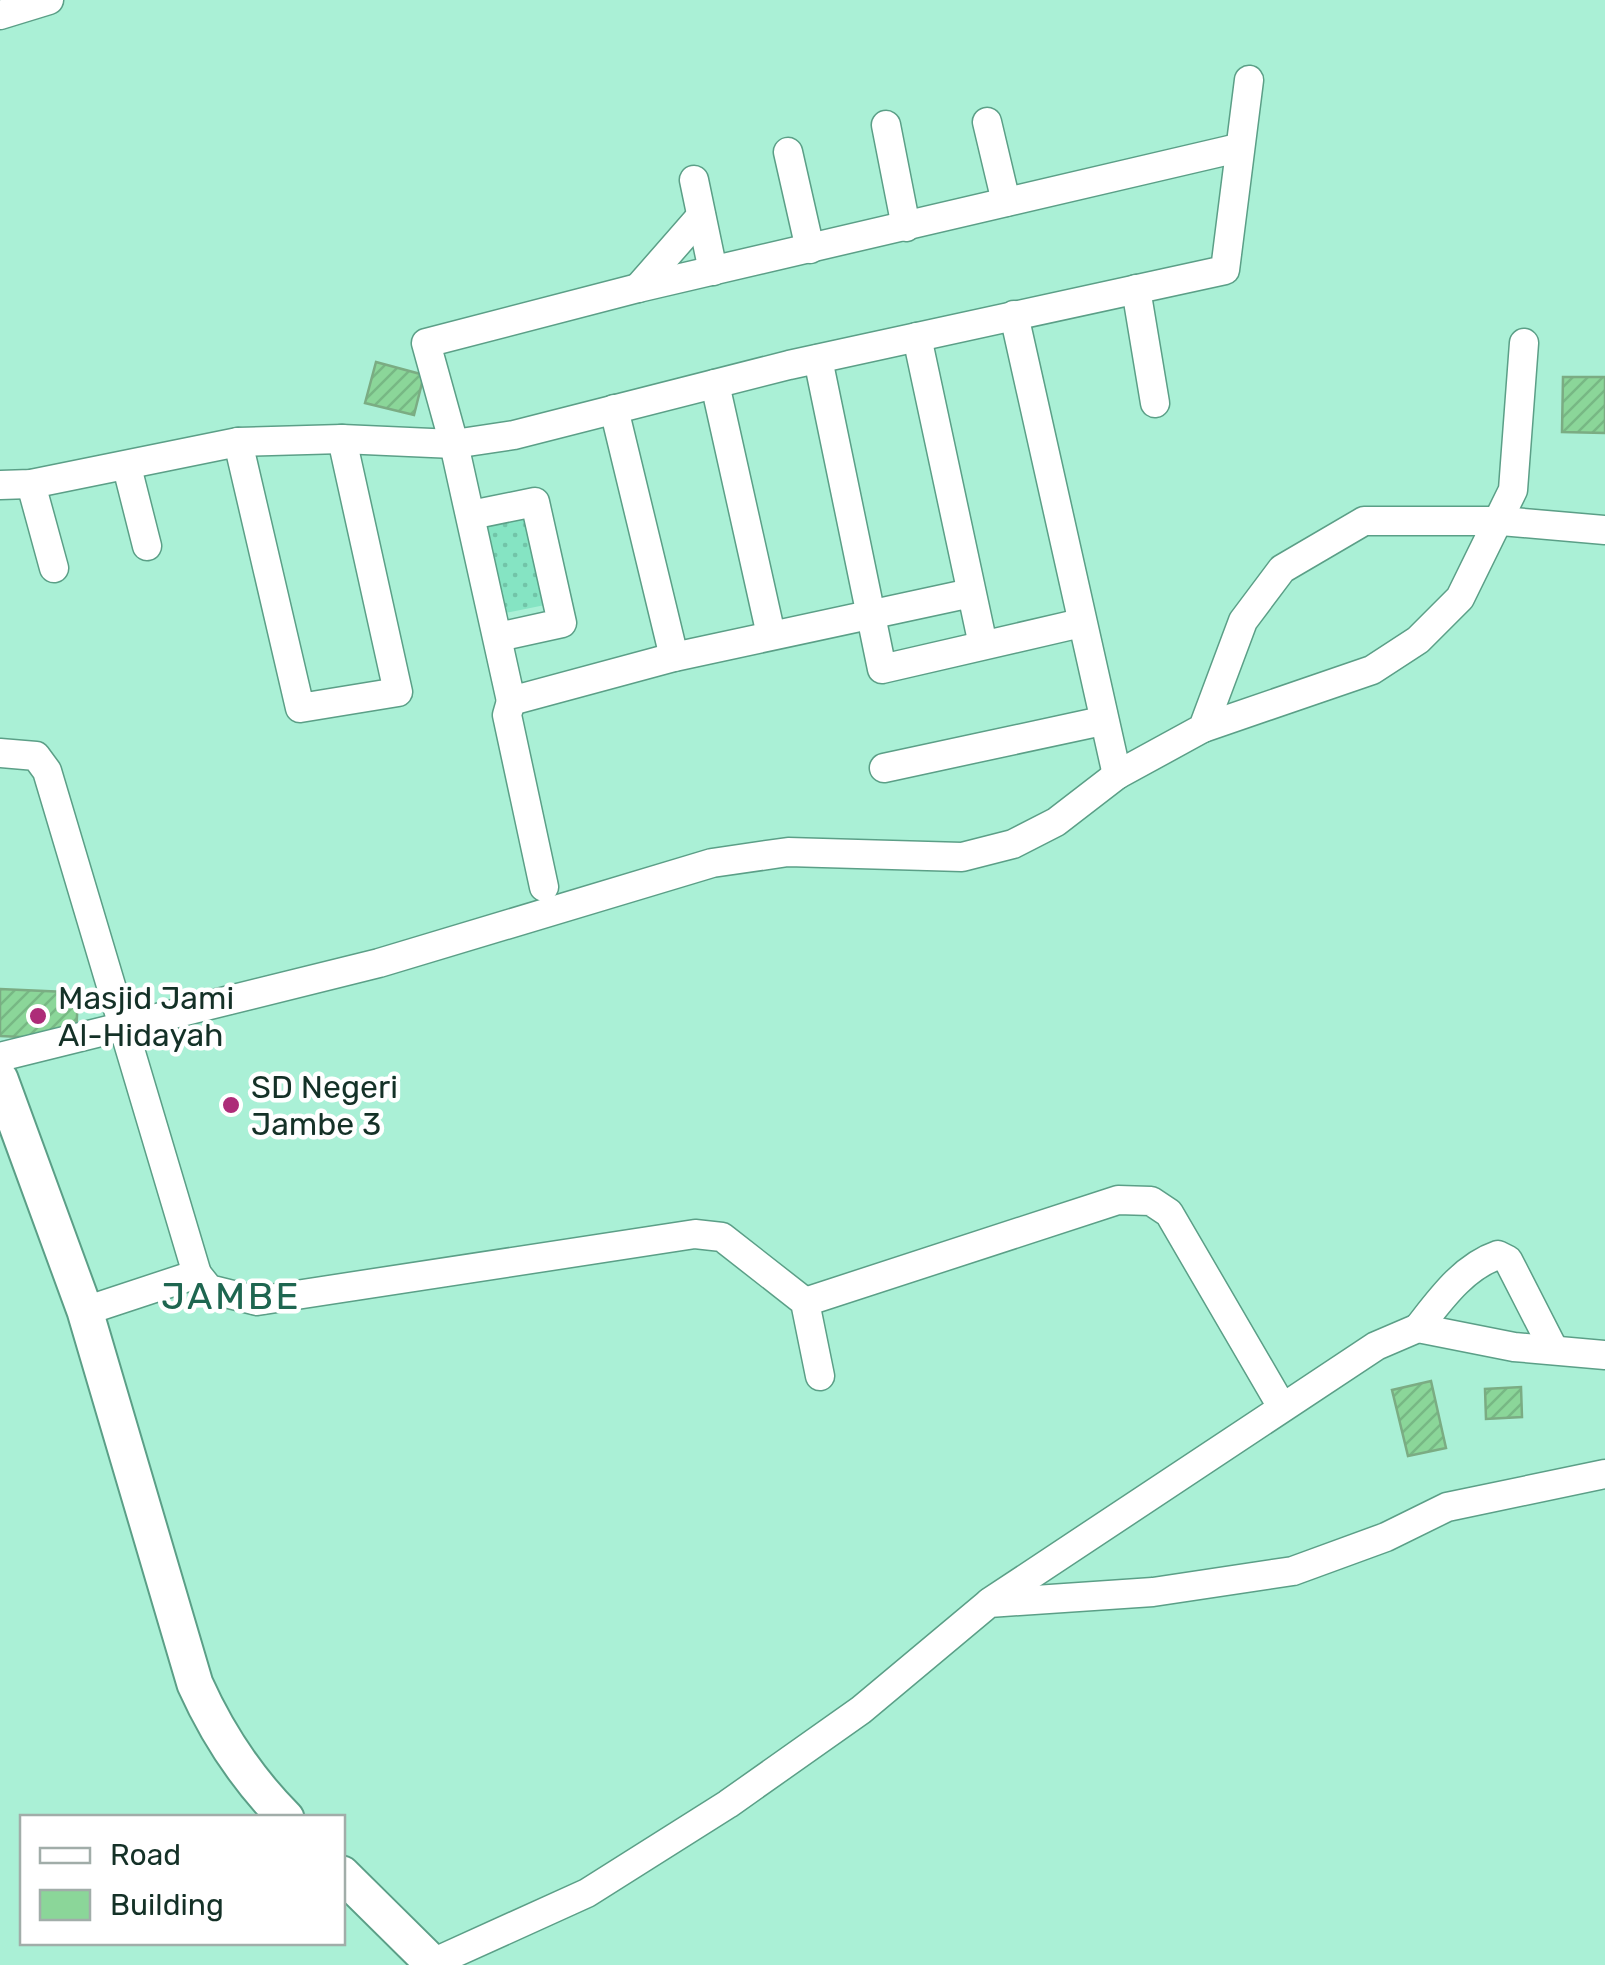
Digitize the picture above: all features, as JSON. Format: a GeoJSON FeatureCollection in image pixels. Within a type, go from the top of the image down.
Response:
{"type":"FeatureCollection","features":[{"type":"Feature","properties":{"kind":"street"},"geometry":{"type":"LineString","coordinates":[[0,15],[49,0]]}},
{"type":"Feature","properties":{"kind":"street"},"geometry":{"type":"LineString","coordinates":[[0,485],[31,484],[127,467],[238,442],[454,444],[514,435],[818,359],[1224,270],[1249,80]]}},
{"type":"Feature","properties":{"kind":"street"},"geometry":{"type":"LineString","coordinates":[[988,122],[1006,202]]}},
{"type":"Feature","properties":{"kind":"street"},"geometry":{"type":"LineString","coordinates":[[886,125],[906,227]]}},
{"type":"Feature","properties":{"kind":"street"},"geometry":{"type":"LineString","coordinates":[[544,888],[506,715],[511,701],[498,638],[454,444],[426,344],[638,288],[1238,148]]}},
{"type":"Feature","properties":{"kind":"street"},"geometry":{"type":"LineString","coordinates":[[788,152],[810,248]]}},
{"type":"Feature","properties":{"kind":"street"},"geometry":{"type":"LineString","coordinates":[[694,180],[713,271]]}},
{"type":"Feature","properties":{"kind":"street"},"geometry":{"type":"LineString","coordinates":[[638,288],[701,216]]}},
{"type":"Feature","properties":{"kind":"street"},"geometry":{"type":"LineString","coordinates":[[1136,289],[1155,403]]}},
{"type":"Feature","properties":{"kind":"street"},"geometry":{"type":"LineString","coordinates":[[1014,315],[1117,775]]}},
{"type":"Feature","properties":{"kind":"street"},"geometry":{"type":"LineString","coordinates":[[917,337],[983,645]]}},
{"type":"Feature","properties":{"kind":"street"},"geometry":{"type":"LineString","coordinates":[[0,1057],[378,963],[712,863],[788,852],[962,856],[1014,844],[1056,822],[1117,775],[1203,728],[1372,670],[1418,640],[1460,598],[1513,490],[1524,344]]}},
{"type":"Feature","properties":{"kind":"street"},"geometry":{"type":"LineString","coordinates":[[818,359],[882,669],[1081,623]]}},
{"type":"Feature","properties":{"kind":"street"},"geometry":{"type":"LineString","coordinates":[[715,384],[771,635]]}},
{"type":"Feature","properties":{"kind":"street"},"geometry":{"type":"LineString","coordinates":[[614,409],[674,656]]}},
{"type":"Feature","properties":{"kind":"street"},"geometry":{"type":"LineString","coordinates":[[238,442],[300,708],[398,692],[342,440]]}},
{"type":"Feature","properties":{"kind":"street"},"geometry":{"type":"LineString","coordinates":[[127,467],[147,546]]}},
{"type":"Feature","properties":{"kind":"street"},"geometry":{"type":"LineString","coordinates":[[31,484],[54,568]]}},
{"type":"Feature","properties":{"kind":"street"},"geometry":{"type":"LineString","coordinates":[[471,515],[535,502],[562,622],[498,638]]}},
{"type":"Feature","properties":{"kind":"street"},"geometry":{"type":"LineString","coordinates":[[1203,728],[1242,621],[1282,569],[1364,521],[1501,521],[1605,530]]}},
{"type":"Feature","properties":{"kind":"street"},"geometry":{"type":"LineString","coordinates":[[511,701],[674,656],[971,593]]}},
{"type":"Feature","properties":{"kind":"street"},"geometry":{"type":"LineString","coordinates":[[884,768],[1102,721]]}},
{"type":"Feature","properties":{"kind":"street"},"geometry":{"type":"LineString","coordinates":[[0,753],[36,756],[47,770],[197,1274],[209,1289],[258,1301],[695,1234],[722,1237],[805,1302],[820,1376]]}},
{"type":"Feature","properties":{"kind":"street"},"geometry":{"type":"LineString","coordinates":[[0,1079],[85,1311],[196,1684],[209,1715],[238,1759],[284,1815]]}},
{"type":"Feature","properties":{"kind":"street"},"geometry":{"type":"LineString","coordinates":[[805,1302],[1118,1200],[1151,1201],[1169,1213],[1282,1406]]}},
{"type":"Feature","properties":{"kind":"street"},"geometry":{"type":"LineString","coordinates":[[345,1877],[431,1964],[587,1893],[728,1804],[862,1710],[989,1603],[1282,1406],[1376,1346],[1418,1328],[1450,1288],[1484,1259],[1498,1254],[1508,1260],[1554,1350]]}},
{"type":"Feature","properties":{"kind":"street"},"geometry":{"type":"LineString","coordinates":[[85,1311],[197,1274]]}},
{"type":"Feature","properties":{"kind":"street"},"geometry":{"type":"LineString","coordinates":[[1418,1328],[1605,1355]]}},
{"type":"Feature","properties":{"kind":"street"},"geometry":{"type":"LineString","coordinates":[[989,1603],[1153,1592],[1292,1571],[1386,1537],[1447,1507],[1605,1474]]}},
{"type":"Feature","properties":{"kind":"green space"},"geometry":{"type":"Polygon","coordinates":[[[532,517],[550,604],[500,614],[483,527],[532,517]]]}},
{"type":"Feature","properties":{"kind":"building"},"geometry":{"type":"Polygon","coordinates":[[[376,362],[424,375],[414,415],[365,403],[376,362]]]}},
{"type":"Feature","properties":{"kind":"building"},"geometry":{"type":"Polygon","coordinates":[[[1563,377],[1605,377],[1605,433],[1562,432],[1563,377]]]}},
{"type":"Feature","properties":{"kind":"building","name":"Masjid Jami Al-Hidayah"},"geometry":{"type":"Polygon","coordinates":[[[0,989],[66,992],[65,999],[78,1000],[76,1032],[63,1039],[0,1036],[0,989]]]}},
{"type":"Feature","properties":{"kind":"building"},"geometry":{"type":"Polygon","coordinates":[[[1431,1381],[1446,1448],[1408,1456],[1392,1390],[1431,1381]]]}},
{"type":"Feature","properties":{"kind":"building"},"geometry":{"type":"Polygon","coordinates":[[[1521,1387],[1522,1417],[1486,1419],[1485,1389],[1521,1387]]]}},
{"type":"Feature","properties":{"kind":"place","name":"Masjid Jami Al-Hidayah"},"geometry":{"type":"Point","coordinates":[38,1016]}},
{"type":"Feature","properties":{"kind":"place","name":"SD Negeri Jambe 3"},"geometry":{"type":"Point","coordinates":[231,1105]}},
{"type":"Feature","properties":{"kind":"district","name":"JAMBE"},"geometry":{"type":"Point","coordinates":[231,1296]}}]}
